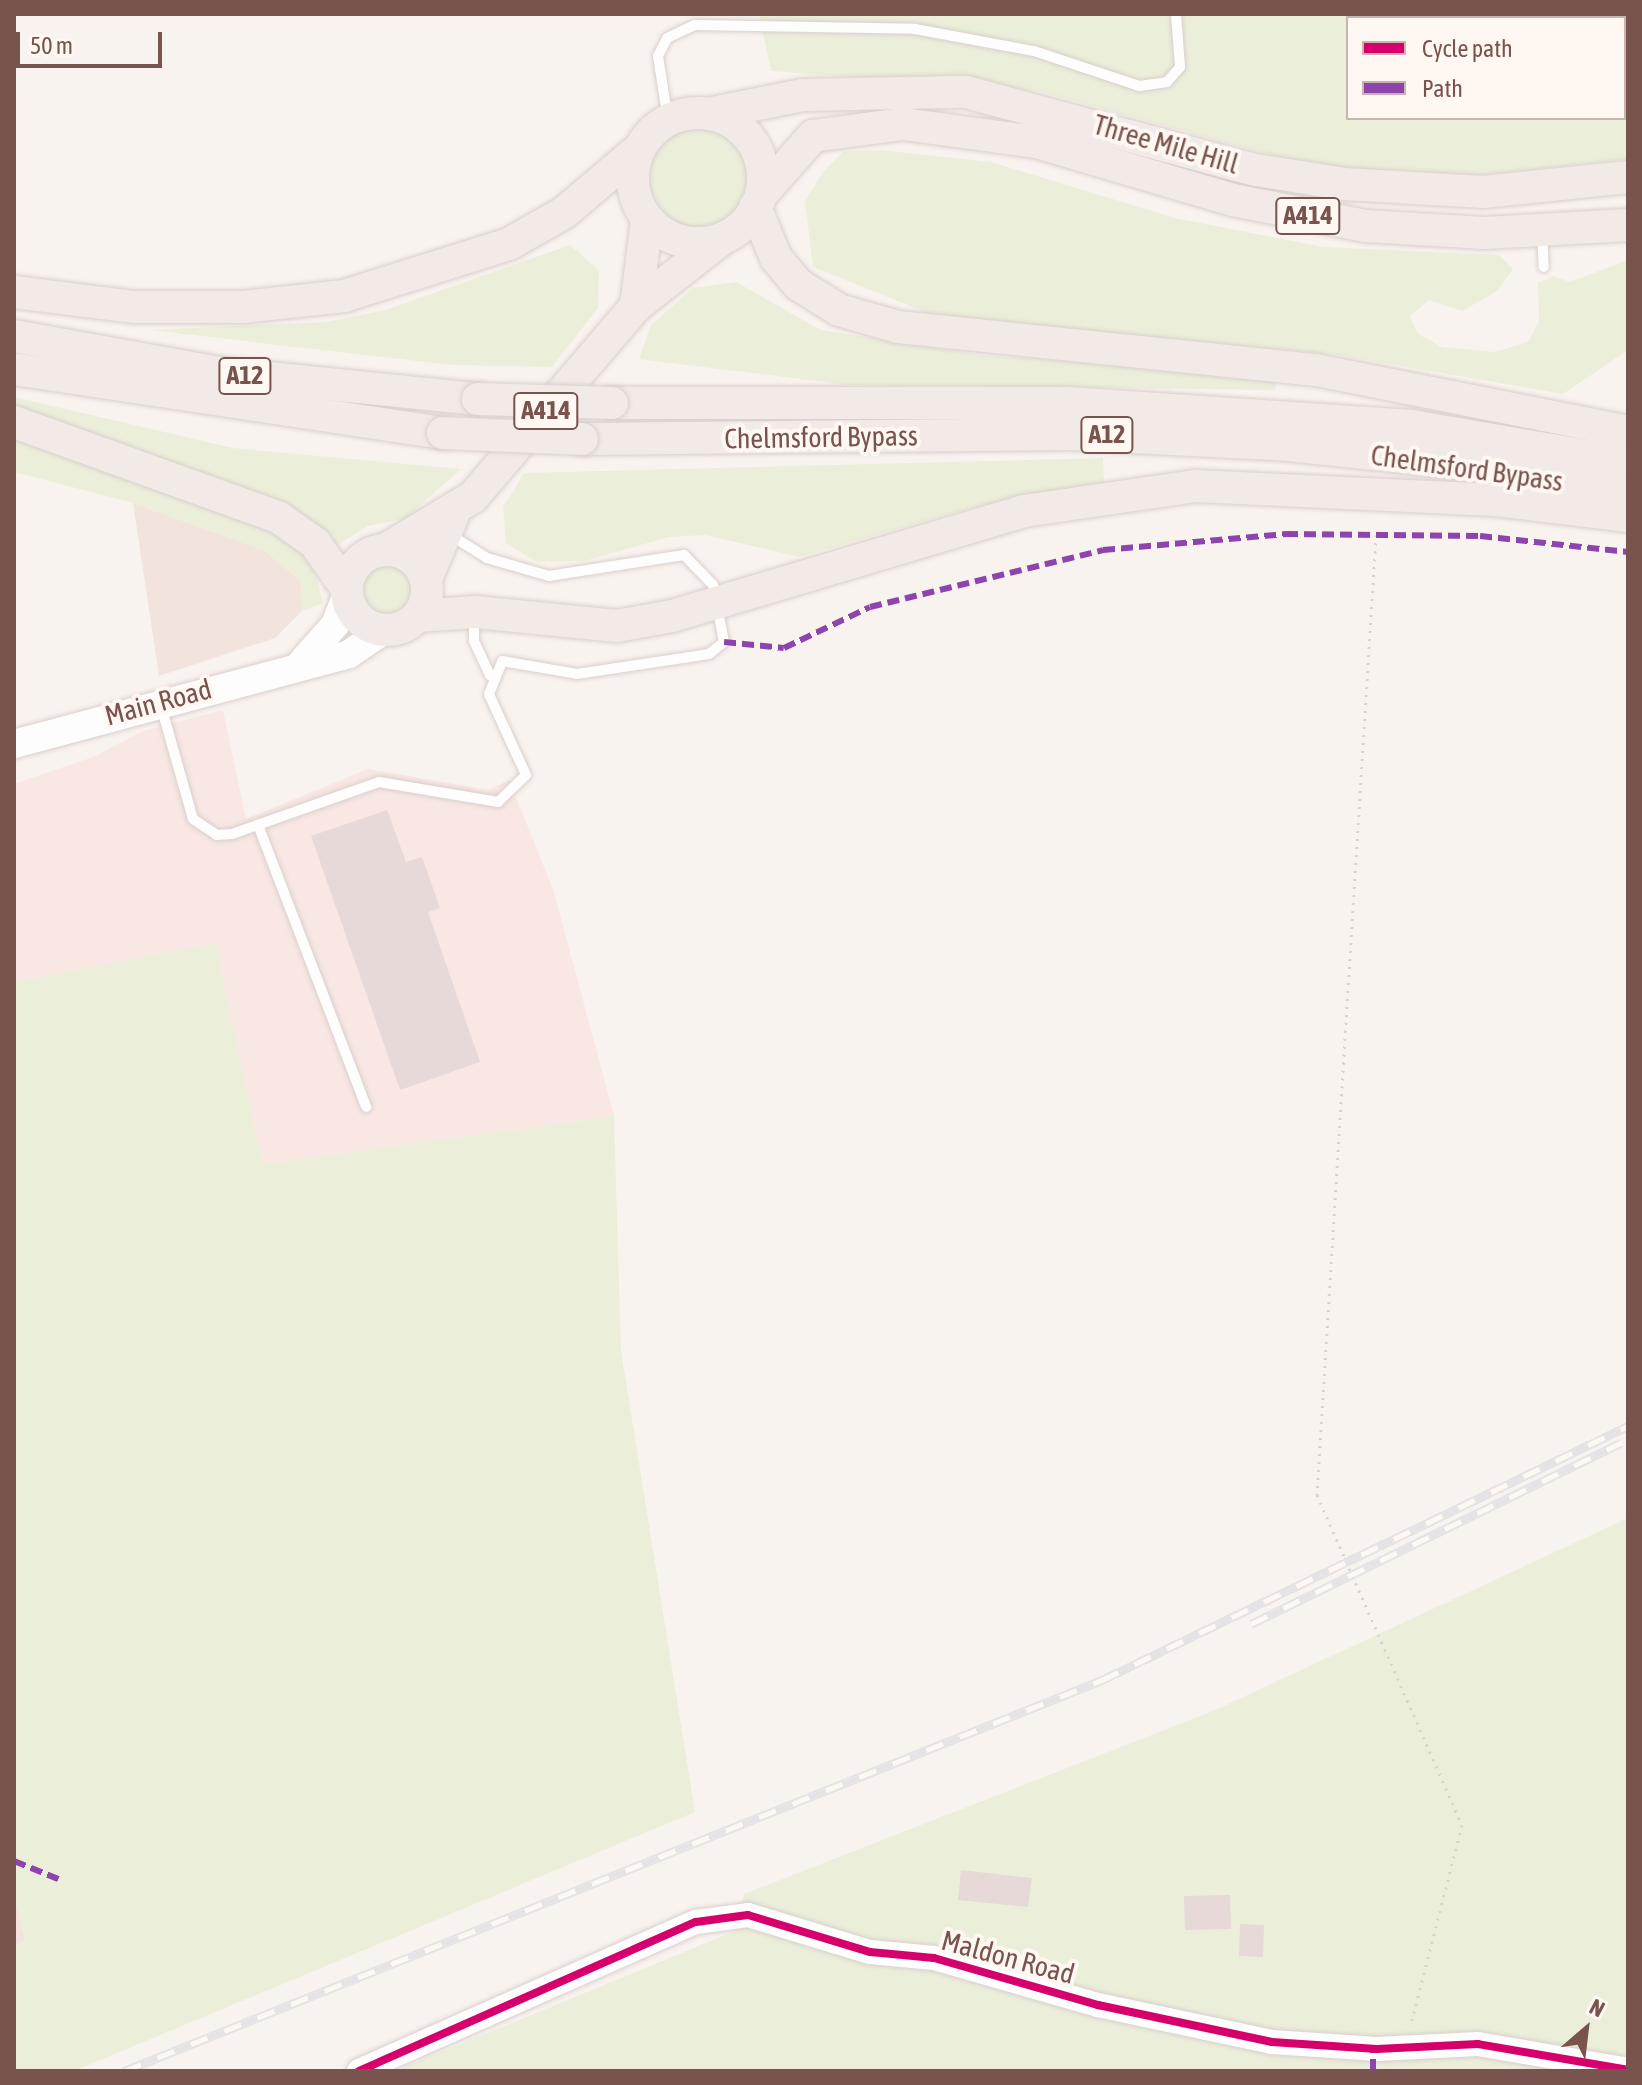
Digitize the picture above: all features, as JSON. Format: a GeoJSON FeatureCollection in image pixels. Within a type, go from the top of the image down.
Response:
{"type":"FeatureCollection","features":[{"type":"Feature","properties":{"kind":"highway","name":"Three Mile Hill"},"geometry":{"type":"LineString","coordinates":[[708,114],[803,95],[966,92],[1216,160],[1344,184],[1483,192],[1628,177]]}},
{"type":"Feature","properties":{"kind":"highway"},"geometry":{"type":"LineString","coordinates":[[14,292],[135,307],[243,307],[344,296],[509,244],[565,212],[668,120],[708,114],[733,124],[754,146],[758,201],[776,258],[799,285],[839,310],[898,327],[1316,370],[1628,432]]}},
{"type":"Feature","properties":{"kind":"highway","name":"Three Mile Hill"},"geometry":{"type":"LineString","coordinates":[[758,201],[779,166],[813,136],[903,124],[1036,142],[1320,218],[1436,232],[1542,231],[1628,225]]}},
{"type":"Feature","properties":{"kind":"highway"},"geometry":{"type":"LineString","coordinates":[[636,306],[647,220],[634,191],[639,149]]}},
{"type":"Feature","properties":{"kind":"highway"},"geometry":{"type":"LineString","coordinates":[[647,220],[683,241],[723,238],[758,201]]}},
{"type":"Feature","properties":{"kind":"highway","name":"A414"},"geometry":{"type":"LineString","coordinates":[[426,579],[445,523],[636,306],[723,238]]}},
{"type":"Feature","properties":{"kind":"highway","name":"Chelmsford Bypass"},"geometry":{"type":"LineString","coordinates":[[14,336],[220,373],[478,399],[612,403],[1068,403],[1411,426],[1628,463]]}},
{"type":"Feature","properties":{"kind":"highway","name":"Chelmsford Bypass"},"geometry":{"type":"LineString","coordinates":[[14,369],[443,433],[582,439],[1070,434],[1278,444],[1487,466],[1628,494]]}},
{"type":"Feature","properties":{"kind":"highway"},"geometry":{"type":"LineString","coordinates":[[14,422],[278,517],[315,543],[347,592],[358,618],[386,629],[418,616],[426,579],[413,559],[385,550],[356,564],[347,592]]}},
{"type":"Feature","properties":{"kind":"highway","name":"A12"},"geometry":{"type":"LineString","coordinates":[[418,616],[475,612],[617,626],[715,604],[1024,511],[1118,493],[1295,487],[1628,516]]}},
{"type":"Feature","properties":{"kind":"highway","name":"A414"},"geometry":{"type":"LineString","coordinates":[[385,550],[445,523]]}},
{"type":"Feature","properties":{"kind":"main road"},"geometry":{"type":"LineString","coordinates":[[302,662],[325,640],[347,592]]}},
{"type":"Feature","properties":{"kind":"main road","name":"Main Road"},"geometry":{"type":"LineString","coordinates":[[14,744],[302,662],[349,654],[386,629]]}},
{"type":"Feature","properties":{"kind":"street","name":"Maldon Road"},"geometry":{"type":"LineString","coordinates":[[359,2071],[682,1927],[748,1915],[870,1952],[948,1961],[1098,2005],[1272,2042],[1406,2047],[1478,2044],[1628,2070]]}},
{"type":"Feature","properties":{"kind":"lane"},"geometry":{"type":"LineString","coordinates":[[668,120],[658,56],[667,38],[695,25],[915,29],[1034,51],[1139,86],[1167,82],[1180,67],[1176,14]]}},
{"type":"Feature","properties":{"kind":"lane"},"geometry":{"type":"LineString","coordinates":[[1542,231],[1544,267]]}},
{"type":"Feature","properties":{"kind":"lane"},"geometry":{"type":"LineString","coordinates":[[445,523],[487,558],[549,576],[684,555],[706,572],[724,642],[709,654],[577,674],[502,661],[490,676]]}},
{"type":"Feature","properties":{"kind":"lane"},"geometry":{"type":"LineString","coordinates":[[160,702],[193,819],[217,835],[258,825],[379,782],[483,805],[515,793],[526,775],[489,694],[490,676],[474,641],[475,612]]}},
{"type":"Feature","properties":{"kind":"lane"},"geometry":{"type":"LineString","coordinates":[[258,825],[366,1107]]}},
{"type":"Feature","properties":{"kind":"path"},"geometry":{"type":"LineString","coordinates":[[1376,535],[1317,1495],[1462,1825],[1430,1927],[1406,2047]]}},
{"type":"Feature","properties":{"kind":"shaded area"},"geometry":{"type":"Polygon","coordinates":[[[133,503],[264,550],[301,581],[302,611],[275,638],[159,676],[133,503]]]}},
{"type":"Feature","properties":{"kind":"shaded area"},"geometry":{"type":"Polygon","coordinates":[[[223,710],[246,819],[368,769],[488,790],[509,780],[554,892],[614,1116],[262,1164],[214,944],[14,982],[14,784],[96,756],[140,732],[223,710]]]}},
{"type":"Feature","properties":{"kind":"shaded area"},"geometry":{"type":"Polygon","coordinates":[[[14,1895],[26,1942],[14,1945],[14,1895]]]}},
{"type":"Feature","properties":{"kind":"green space"},"geometry":{"type":"Polygon","coordinates":[[[759,14],[1628,14],[1628,159],[1432,181],[1289,160],[1038,91],[771,71],[759,14]]]}},
{"type":"Feature","properties":{"kind":"green space"},"geometry":{"type":"Polygon","coordinates":[[[698,126],[717,130],[734,141],[745,158],[749,177],[745,196],[734,213],[717,224],[698,228],[679,224],[662,213],[651,196],[647,177],[651,158],[662,141],[679,130],[698,126]]]}},
{"type":"Feature","properties":{"kind":"green space"},"geometry":{"type":"Polygon","coordinates":[[[880,150],[991,162],[1175,218],[1323,247],[1499,255],[1513,269],[1497,291],[1462,311],[1429,300],[1410,316],[1418,334],[1442,347],[1495,352],[1528,342],[1539,321],[1538,283],[1553,276],[1570,282],[1628,260],[1628,350],[1563,394],[1332,354],[940,318],[813,267],[805,201],[822,173],[843,152],[880,150]]]}},
{"type":"Feature","properties":{"kind":"green space"},"geometry":{"type":"Polygon","coordinates":[[[570,245],[599,270],[598,308],[552,367],[452,365],[149,330],[325,322],[385,310],[570,245]]]}},
{"type":"Feature","properties":{"kind":"green space"},"geometry":{"type":"Polygon","coordinates":[[[736,282],[821,330],[981,355],[1276,377],[1275,390],[849,385],[639,359],[651,325],[693,288],[736,282]]]}},
{"type":"Feature","properties":{"kind":"green space"},"geometry":{"type":"Polygon","coordinates":[[[14,397],[233,448],[461,469],[406,518],[368,526],[312,561],[323,603],[302,611],[301,581],[264,550],[133,503],[14,472],[14,397]]]}},
{"type":"Feature","properties":{"kind":"green space"},"geometry":{"type":"Polygon","coordinates":[[[1103,458],[1104,482],[971,508],[799,557],[705,535],[669,537],[584,561],[537,562],[506,543],[503,507],[524,473],[1103,458]]]}},
{"type":"Feature","properties":{"kind":"green space"},"geometry":{"type":"Polygon","coordinates":[[[387,564],[405,571],[412,589],[405,607],[387,614],[369,607],[362,589],[369,571],[387,564]]]}},
{"type":"Feature","properties":{"kind":"green space"},"geometry":{"type":"Polygon","coordinates":[[[215,943],[262,1164],[614,1116],[621,1351],[695,1812],[74,2071],[14,2071],[14,1945],[26,1941],[14,1895],[14,982],[215,943]]]}},
{"type":"Feature","properties":{"kind":"green space"},"geometry":{"type":"Polygon","coordinates":[[[1628,1518],[1628,2071],[395,2071],[735,1931],[744,1894],[1213,1711],[1628,1518]]]}},
{"type":"Feature","properties":{"kind":"building"},"geometry":{"type":"Polygon","coordinates":[[[387,810],[406,862],[422,857],[440,908],[428,912],[480,1062],[400,1090],[311,836],[387,810]]]}},
{"type":"Feature","properties":{"kind":"building"},"geometry":{"type":"Polygon","coordinates":[[[961,1870],[1032,1878],[1028,1907],[958,1900],[961,1870]]]}},
{"type":"Feature","properties":{"kind":"building"},"geometry":{"type":"Polygon","coordinates":[[[1230,1895],[1231,1929],[1185,1930],[1184,1896],[1230,1895]]]}},
{"type":"Feature","properties":{"kind":"building"},"geometry":{"type":"Polygon","coordinates":[[[1240,1924],[1264,1925],[1263,1957],[1239,1956],[1240,1924]]]}},
{"type":"Feature","properties":{"kind":"railway"},"geometry":{"type":"LineString","coordinates":[[124,2071],[1102,1680],[1628,1426]]}},
{"type":"Feature","properties":{"kind":"railway"},"geometry":{"type":"LineString","coordinates":[[1251,1624],[1621,1443]]}},
{"type":"Feature","properties":{"kind":"marked path"},"geometry":{"type":"LineString","coordinates":[[724,642],[784,648],[870,607],[1103,550],[1286,534],[1480,536],[1628,552]]}},
{"type":"Feature","properties":{"kind":"marked path"},"geometry":{"type":"LineString","coordinates":[[14,1861],[58,1879]]}},
{"type":"Feature","properties":{"kind":"marked path"},"geometry":{"type":"LineString","coordinates":[[1373,2049],[1373,2071]]}},
{"type":"Feature","properties":{"kind":"cycle path"},"geometry":{"type":"LineString","coordinates":[[359,2071],[696,1922],[748,1915],[870,1952],[934,1958],[1098,2005],[1272,2042],[1377,2049],[1478,2044],[1628,2070]]}}]}
